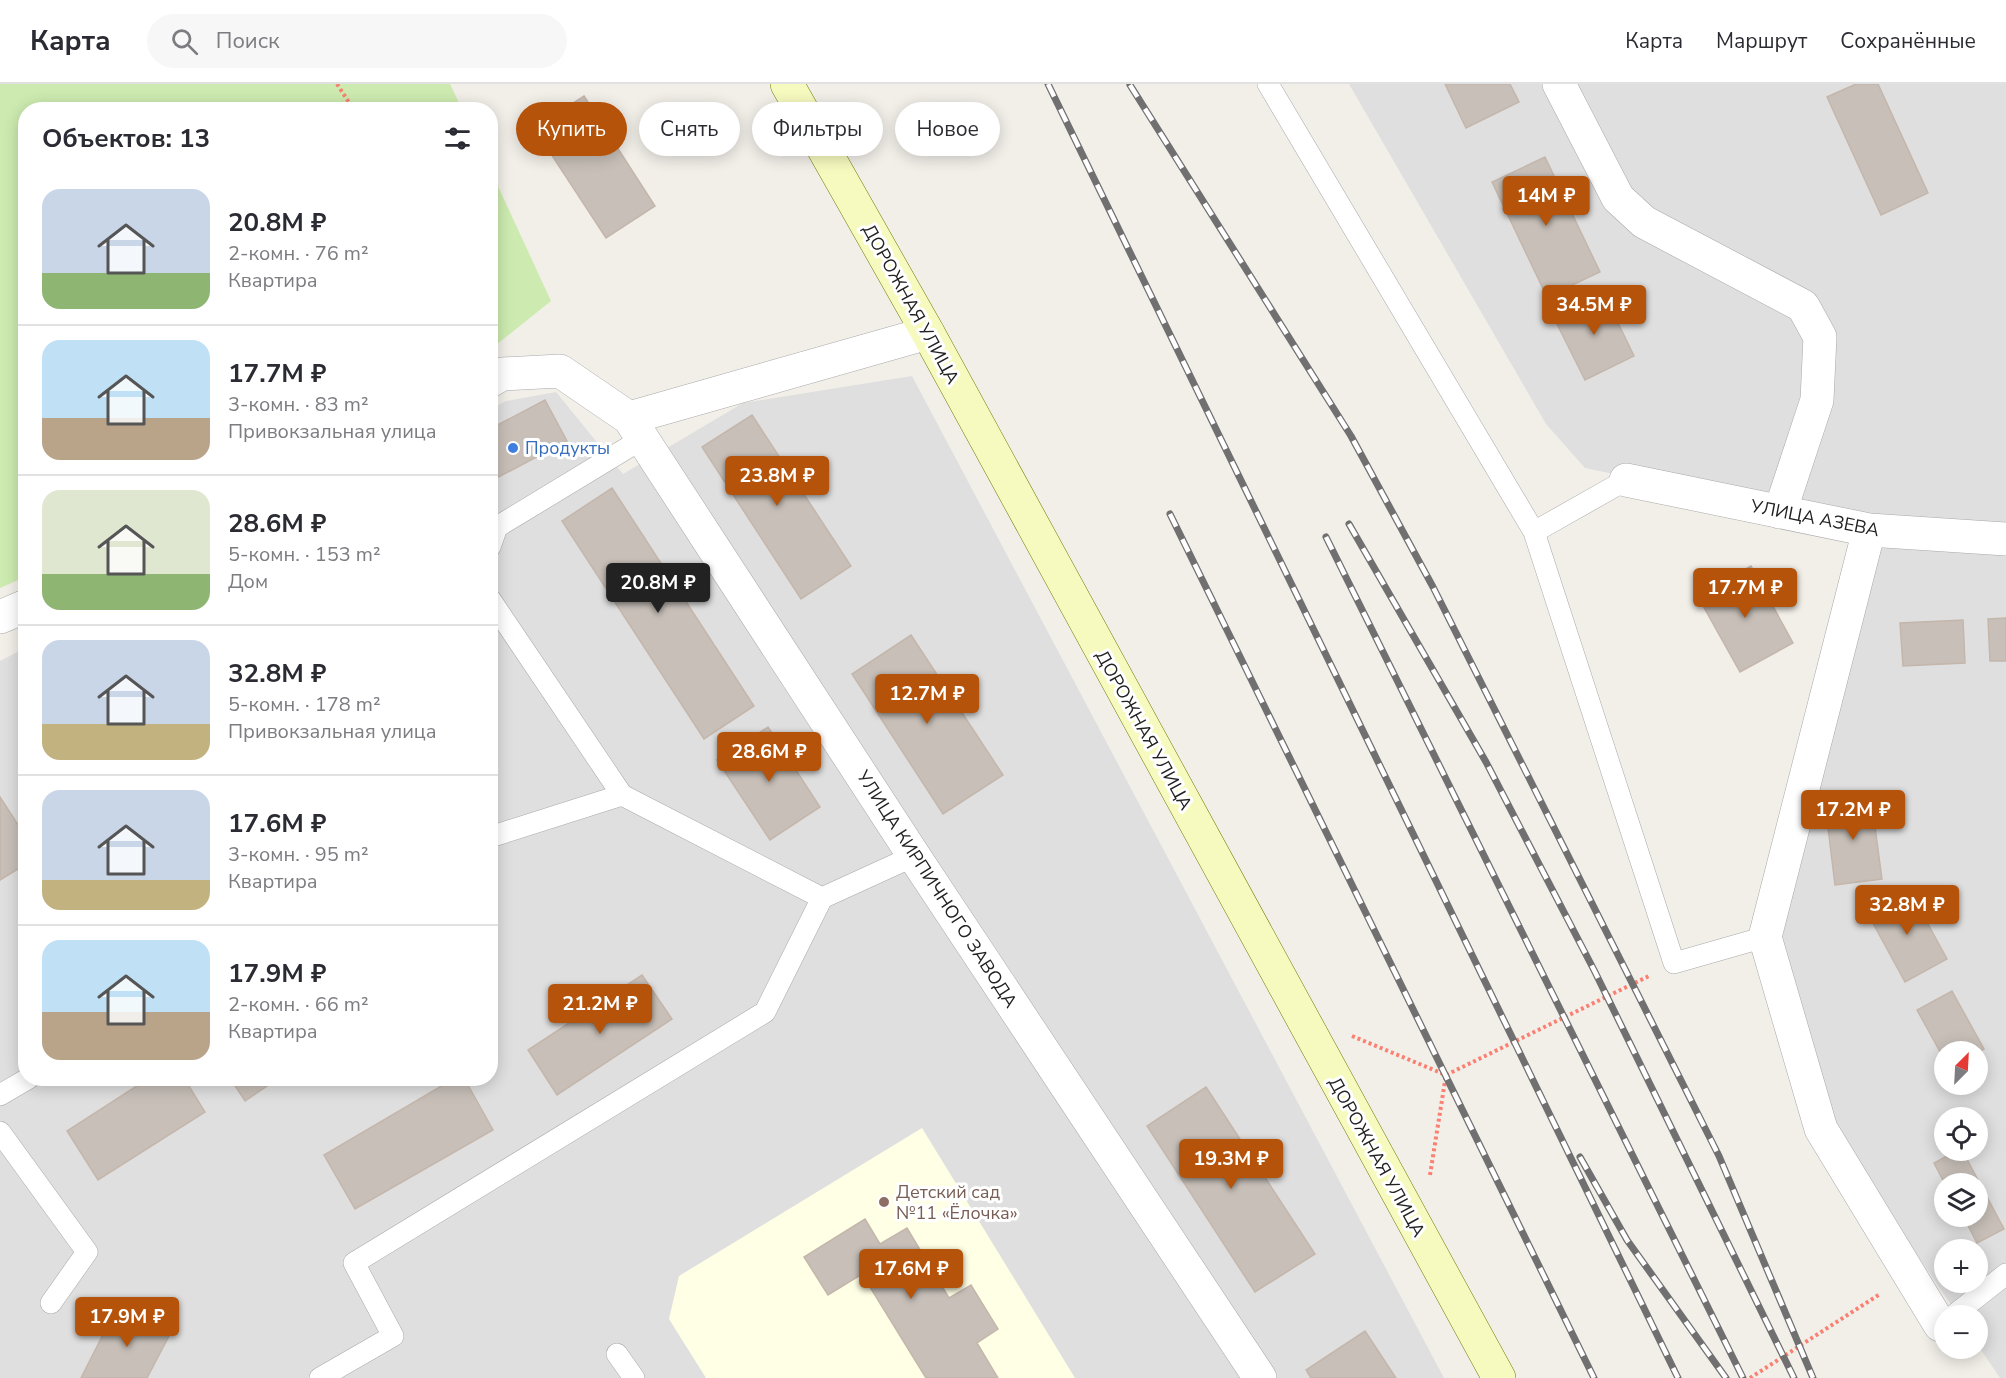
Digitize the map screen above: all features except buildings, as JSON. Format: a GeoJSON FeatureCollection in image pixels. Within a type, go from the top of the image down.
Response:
{"type":"FeatureCollection","features":[{"type":"Feature","properties":{"kind":"street","name":"ДОРОЖНАЯ УЛИЦА"},"geometry":{"type":"LineString","coordinates":[[786,84],[928,333],[1499,1378]]}},
{"type":"Feature","properties":{"kind":"street"},"geometry":{"type":"LineString","coordinates":[[1559,84],[1618,198],[1644,222],[1803,306],[1820,337],[1817,400],[1780,512]]}},
{"type":"Feature","properties":{"kind":"street"},"geometry":{"type":"LineString","coordinates":[[498,376],[502,374],[560,371],[635,428],[928,333]]}},
{"type":"Feature","properties":{"kind":"street","name":"УЛИЦА КИРПИЧНОГО ЗАВОДА"},"geometry":{"type":"LineString","coordinates":[[635,428],[914,856],[1260,1378]]}},
{"type":"Feature","properties":{"kind":"street","name":"УЛИЦА АЗЕВА"},"geometry":{"type":"LineString","coordinates":[[1626,480],[1869,530],[2006,539]]}},
{"type":"Feature","properties":{"kind":"street"},"geometry":{"type":"LineString","coordinates":[[1869,530],[1765,937],[1821,1129],[1909,1275],[1934,1306]]}},
{"type":"Feature","properties":{"kind":"street"},"geometry":{"type":"LineString","coordinates":[[0,617],[18,609]]}},
{"type":"Feature","properties":{"kind":"lane"},"geometry":{"type":"LineString","coordinates":[[1268,84],[1534,532],[1674,963],[1765,937]]}},
{"type":"Feature","properties":{"kind":"lane"},"geometry":{"type":"LineString","coordinates":[[498,525],[635,428]]}},
{"type":"Feature","properties":{"kind":"lane"},"geometry":{"type":"LineString","coordinates":[[1534,532],[1626,480]]}},
{"type":"Feature","properties":{"kind":"lane"},"geometry":{"type":"LineString","coordinates":[[498,611],[622,795],[822,898]]}},
{"type":"Feature","properties":{"kind":"lane"},"geometry":{"type":"LineString","coordinates":[[498,834],[622,795]]}},
{"type":"Feature","properties":{"kind":"lane"},"geometry":{"type":"LineString","coordinates":[[320,1378],[393,1336],[354,1263],[765,1012],[822,898],[914,856]]}},
{"type":"Feature","properties":{"kind":"lane"},"geometry":{"type":"LineString","coordinates":[[0,1095],[18,1084]]}},
{"type":"Feature","properties":{"kind":"lane"},"geometry":{"type":"LineString","coordinates":[[0,1132],[87,1252],[51,1303]]}},
{"type":"Feature","properties":{"kind":"lane"},"geometry":{"type":"LineString","coordinates":[[1966,1305],[2006,1274]]}},
{"type":"Feature","properties":{"kind":"lane"},"geometry":{"type":"LineString","coordinates":[[617,1354],[634,1378]]}},
{"type":"Feature","properties":{"kind":"path"},"geometry":{"type":"LineString","coordinates":[[337,84],[349,102]]}},
{"type":"Feature","properties":{"kind":"path"},"geometry":{"type":"LineString","coordinates":[[1351,1036],[1446,1075],[1674,963]]}},
{"type":"Feature","properties":{"kind":"path"},"geometry":{"type":"LineString","coordinates":[[1429,1178],[1446,1075]]}},
{"type":"Feature","properties":{"kind":"path"},"geometry":{"type":"LineString","coordinates":[[1750,1378],[1909,1275]]}},
{"type":"Feature","properties":{"kind":"shaded area"},"geometry":{"type":"Polygon","coordinates":[[[1349,84],[2006,84],[2006,530],[1870,527],[1585,468],[1546,424],[1349,84]]]}},
{"type":"Feature","properties":{"kind":"shaded area"},"geometry":{"type":"Polygon","coordinates":[[[912,376],[1444,1378],[0,1378],[0,661],[18,652],[18,1086],[498,1086],[498,405],[506,401],[556,392],[623,474],[743,403],[912,376]]]}},
{"type":"Feature","properties":{"kind":"shaded area"},"geometry":{"type":"Polygon","coordinates":[[[1870,530],[2006,542],[2006,1378],[2000,1378],[1987,1359],[1988,1305],[1951,1305],[1943,1293],[1988,1293],[1988,1239],[1934,1239],[1934,1280],[1829,1126],[1766,937],[1870,530]]]}},
{"type":"Feature","properties":{"kind":"shaded area","name":"Детский сад №11 «Ёлочка»"},"geometry":{"type":"Polygon","coordinates":[[[922,1128],[1075,1378],[706,1378],[669,1319],[679,1276],[922,1128]]]}},
{"type":"Feature","properties":{"kind":"green space"},"geometry":{"type":"Polygon","coordinates":[[[0,84],[450,84],[459,102],[18,102],[18,580],[0,588],[0,84]]]}},
{"type":"Feature","properties":{"kind":"green space"},"geometry":{"type":"Polygon","coordinates":[[[498,186],[551,301],[498,343],[498,186]]]}},
{"type":"Feature","properties":{"kind":"railway"},"geometry":{"type":"LineString","coordinates":[[1048,84],[1678,1378]]}},
{"type":"Feature","properties":{"kind":"railway"},"geometry":{"type":"LineString","coordinates":[[1130,85],[1351,436],[1433,587],[1719,1156],[1813,1378]]}},
{"type":"Feature","properties":{"kind":"railway"},"geometry":{"type":"LineString","coordinates":[[1170,514],[1594,1378]]}},
{"type":"Feature","properties":{"kind":"railway"},"geometry":{"type":"LineString","coordinates":[[1349,524],[1486,762],[1594,970],[1794,1378]]}},
{"type":"Feature","properties":{"kind":"railway"},"geometry":{"type":"LineString","coordinates":[[1326,537],[1743,1378]]}},
{"type":"Feature","properties":{"kind":"railway"},"geometry":{"type":"LineString","coordinates":[[1580,1157],[1627,1240],[1726,1378]]}},
{"type":"Feature","properties":{"kind":"place","name":"Продукты"},"geometry":{"type":"Point","coordinates":[513,448]}},
{"type":"Feature","properties":{"kind":"place","name":"Детский сад №11 «Ёлочка»"},"geometry":{"type":"Point","coordinates":[884,1202]}}]}
